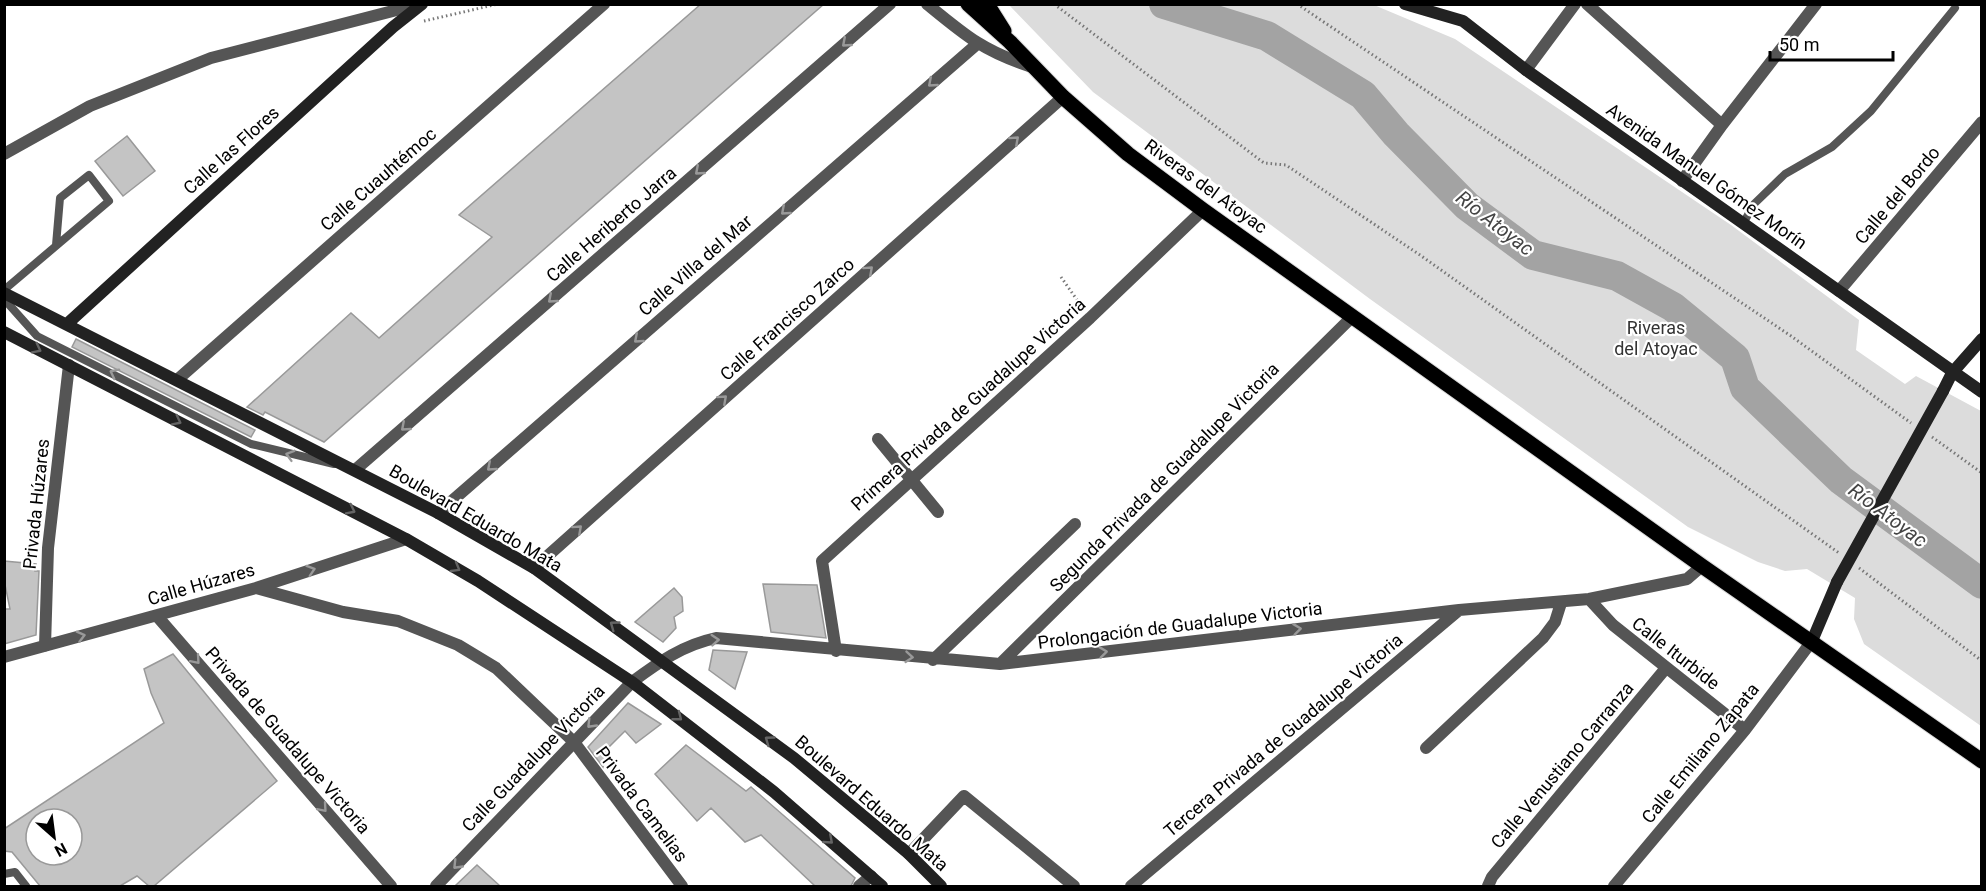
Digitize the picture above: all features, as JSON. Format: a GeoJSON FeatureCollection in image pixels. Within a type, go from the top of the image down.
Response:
{"type":"FeatureCollection","features":[{"type":"Feature","properties":{"kind":"main road","name":"Calle las Flores"},"geometry":{"type":"LineString","coordinates":[[67,324],[421,4]]}},
{"type":"Feature","properties":{"kind":"main road"},"geometry":{"type":"LineString","coordinates":[[968,4],[1010,42]]}},
{"type":"Feature","properties":{"kind":"main road"},"geometry":{"type":"LineString","coordinates":[[987,4],[1010,42]]}},
{"type":"Feature","properties":{"kind":"main road","name":"Avenida Manuel Gómez Morín"},"geometry":{"type":"LineString","coordinates":[[1405,4],[1463,21],[1526,70],[1982,392]]}},
{"type":"Feature","properties":{"kind":"main road"},"geometry":{"type":"LineString","coordinates":[[1434,4],[1463,21]]}},
{"type":"Feature","properties":{"kind":"main road","name":"Riveras del Atoyac"},"geometry":{"type":"LineString","coordinates":[[1010,42],[1063,97],[1128,154],[1203,210],[1702,566],[1982,761]]}},
{"type":"Feature","properties":{"kind":"main road","name":"Boulevard Eduardo Mata"},"geometry":{"type":"LineString","coordinates":[[4,292],[438,513],[534,568],[794,758],[909,854],[942,886]]}},
{"type":"Feature","properties":{"kind":"main road"},"geometry":{"type":"LineString","coordinates":[[4,332],[406,539],[478,581],[632,681],[774,792],[882,886]]}},
{"type":"Feature","properties":{"kind":"main road"},"geometry":{"type":"LineString","coordinates":[[1812,641],[1837,582],[1953,373],[1982,339]]}},
{"type":"Feature","properties":{"kind":"street"},"geometry":{"type":"LineString","coordinates":[[4,154],[90,106],[211,58],[421,4]]}},
{"type":"Feature","properties":{"kind":"street","name":"Calle Cuauhtémoc"},"geometry":{"type":"LineString","coordinates":[[177,380],[604,4]]}},
{"type":"Feature","properties":{"kind":"street","name":"Calle Heriberto Jarra"},"geometry":{"type":"LineString","coordinates":[[351,469],[890,4]]}},
{"type":"Feature","properties":{"kind":"street"},"geometry":{"type":"LineString","coordinates":[[927,4],[976,45],[999,56],[1032,67]]}},
{"type":"Feature","properties":{"kind":"street"},"geometry":{"type":"LineString","coordinates":[[1526,70],[1575,4]]}},
{"type":"Feature","properties":{"kind":"street"},"geometry":{"type":"LineString","coordinates":[[1587,4],[1722,125]]}},
{"type":"Feature","properties":{"kind":"street"},"geometry":{"type":"LineString","coordinates":[[1682,181],[1722,125],[1816,4]]}},
{"type":"Feature","properties":{"kind":"street","name":"Calle Villa del Mar"},"geometry":{"type":"LineString","coordinates":[[438,513],[976,45]]}},
{"type":"Feature","properties":{"kind":"street","name":"Calle Francisco Zarco"},"geometry":{"type":"LineString","coordinates":[[534,568],[1063,97]]}},
{"type":"Feature","properties":{"kind":"street","name":"Calle del Bordo"},"geometry":{"type":"LineString","coordinates":[[1839,291],[1982,122]]}},
{"type":"Feature","properties":{"kind":"street","name":"Primera Privada de Guadalupe Victoria"},"geometry":{"type":"LineString","coordinates":[[836,651],[822,561],[913,481],[1090,318],[1203,210]]}},
{"type":"Feature","properties":{"kind":"street","name":"Segunda Privada de Guadalupe Victoria"},"geometry":{"type":"LineString","coordinates":[[1000,664],[1353,315]]}},
{"type":"Feature","properties":{"kind":"street","name":"Privada Húzares"},"geometry":{"type":"LineString","coordinates":[[45,646],[48,548],[69,365]]}},
{"type":"Feature","properties":{"kind":"street"},"geometry":{"type":"LineString","coordinates":[[878,439],[938,512]]}},
{"type":"Feature","properties":{"kind":"street"},"geometry":{"type":"LineString","coordinates":[[933,660],[1075,524]]}},
{"type":"Feature","properties":{"kind":"street","name":"Calle Húzares"},"geometry":{"type":"LineString","coordinates":[[4,657],[256,588],[406,539]]}},
{"type":"Feature","properties":{"kind":"street","name":"Prolongación de Guadalupe Victoria"},"geometry":{"type":"LineString","coordinates":[[661,660],[691,643],[716,638],[933,660],[1000,664],[1459,610],[1561,603],[1687,579],[1702,566]]}},
{"type":"Feature","properties":{"kind":"street","name":"Privada Camelias"},"geometry":{"type":"LineString","coordinates":[[256,588],[343,612],[398,621],[458,645],[496,668],[574,742],[682,886]]}},
{"type":"Feature","properties":{"kind":"street","name":"Calle Iturbide"},"geometry":{"type":"LineString","coordinates":[[1589,599],[1613,625],[1745,730]]}},
{"type":"Feature","properties":{"kind":"street"},"geometry":{"type":"LineString","coordinates":[[1426,748],[1543,638],[1555,622],[1561,603]]}},
{"type":"Feature","properties":{"kind":"street","name":"Tercera Privada de Guadalupe Victoria"},"geometry":{"type":"LineString","coordinates":[[1131,886],[1459,610]]}},
{"type":"Feature","properties":{"kind":"street","name":"Privada de Guadalupe Victoria"},"geometry":{"type":"LineString","coordinates":[[157,616],[391,886]]}},
{"type":"Feature","properties":{"kind":"street","name":"Calle Emiliano Zapata"},"geometry":{"type":"LineString","coordinates":[[1614,886],[1745,730],[1812,641]]}},
{"type":"Feature","properties":{"kind":"street","name":"Calle Guadalupe Victoria"},"geometry":{"type":"LineString","coordinates":[[436,886],[632,681],[661,660]]}},
{"type":"Feature","properties":{"kind":"street","name":"Calle Venustiano Carranza"},"geometry":{"type":"LineString","coordinates":[[1482,886],[1490,882],[1666,668]]}},
{"type":"Feature","properties":{"kind":"street"},"geometry":{"type":"LineString","coordinates":[[909,854],[964,796],[1074,886]]}},
{"type":"Feature","properties":{"kind":"street"},"geometry":{"type":"LineString","coordinates":[[859,886],[871,876]]}},
{"type":"Feature","properties":{"kind":"lane"},"geometry":{"type":"LineString","coordinates":[[1744,222],[1754,204],[1785,174],[1832,147],[1871,111],[1955,8]]}},
{"type":"Feature","properties":{"kind":"lane"},"geometry":{"type":"LineString","coordinates":[[4,292],[109,201],[88,175],[60,198],[57,245]]}},
{"type":"Feature","properties":{"kind":"lane"},"geometry":{"type":"LineString","coordinates":[[4,299],[37,336],[251,444],[351,469]]}},
{"type":"Feature","properties":{"kind":"lane"},"geometry":{"type":"LineString","coordinates":[[4,874],[15,872],[26,886]]}},
{"type":"Feature","properties":{"kind":"path"},"geometry":{"type":"LineString","coordinates":[[393,27],[498,4]]}},
{"type":"Feature","properties":{"kind":"path"},"geometry":{"type":"LineString","coordinates":[[1054,4],[1264,163],[1286,165],[1401,242],[1842,555]]}},
{"type":"Feature","properties":{"kind":"path"},"geometry":{"type":"LineString","coordinates":[[1297,4],[1791,336],[1914,425]]}},
{"type":"Feature","properties":{"kind":"path"},"geometry":{"type":"LineString","coordinates":[[1061,277],[1090,318]]}},
{"type":"Feature","properties":{"kind":"path"},"geometry":{"type":"LineString","coordinates":[[1923,432],[1982,473]]}},
{"type":"Feature","properties":{"kind":"path"},"geometry":{"type":"LineString","coordinates":[[1851,562],[1982,661]]}},
{"type":"Feature","properties":{"kind":"green space","name":"Riveras del Atoyac"},"geometry":{"type":"Polygon","coordinates":[[[1009,5],[1374,5],[1455,39],[1731,225],[1859,320],[1856,350],[1905,384],[1916,376],[1981,411],[1981,726],[1864,644],[1854,619],[1855,598],[1807,569],[1785,571],[1758,562],[1688,527],[1370,299],[1093,92],[1009,5]]]}},
{"type":"Feature","properties":{"kind":"building"},"geometry":{"type":"Polygon","coordinates":[[[701,4],[824,4],[324,442],[265,412],[263,415],[247,407],[351,313],[379,338],[492,237],[459,215],[701,4]]]}},
{"type":"Feature","properties":{"kind":"building"},"geometry":{"type":"Polygon","coordinates":[[[127,136],[155,171],[123,196],[95,161],[127,136]]]}},
{"type":"Feature","properties":{"kind":"building"},"geometry":{"type":"Polygon","coordinates":[[[76,339],[255,430],[251,437],[72,347],[76,339]]]}},
{"type":"Feature","properties":{"kind":"building"},"geometry":{"type":"Polygon","coordinates":[[[4,561],[36,564],[35,571],[39,571],[36,635],[4,644],[4,609],[10,609],[4,580],[4,561]]]}},
{"type":"Feature","properties":{"kind":"building"},"geometry":{"type":"Polygon","coordinates":[[[763,584],[817,585],[826,638],[771,632],[763,584]]]}},
{"type":"Feature","properties":{"kind":"building"},"geometry":{"type":"Polygon","coordinates":[[[674,588],[682,597],[683,611],[674,617],[676,628],[663,642],[635,622],[674,588]]]}},
{"type":"Feature","properties":{"kind":"building"},"geometry":{"type":"Polygon","coordinates":[[[713,650],[747,652],[735,689],[709,670],[713,650]]]}},
{"type":"Feature","properties":{"kind":"building"},"geometry":{"type":"Polygon","coordinates":[[[173,654],[277,781],[154,886],[149,886],[137,876],[120,886],[40,886],[24,867],[84,867],[84,807],[37,807],[164,723],[144,669],[173,654]]]}},
{"type":"Feature","properties":{"kind":"building"},"geometry":{"type":"Polygon","coordinates":[[[628,703],[661,724],[636,743],[625,731],[607,749],[603,767],[588,747],[628,703]]]}},
{"type":"Feature","properties":{"kind":"building"},"geometry":{"type":"Polygon","coordinates":[[[686,745],[746,791],[751,787],[855,878],[851,886],[815,886],[761,835],[745,842],[711,808],[697,821],[655,774],[686,745]]]}},
{"type":"Feature","properties":{"kind":"building"},"geometry":{"type":"Polygon","coordinates":[[[24,816],[24,867],[12,852],[4,851],[4,829],[24,816]]]}},
{"type":"Feature","properties":{"kind":"building"},"geometry":{"type":"Polygon","coordinates":[[[477,865],[500,886],[455,886],[477,865]]]}},
{"type":"Feature","properties":{"kind":"waterway","name":"Río Atoyac"},"geometry":{"type":"LineString","coordinates":[[1164,4],[1267,36],[1363,95],[1396,134],[1467,206],[1533,255],[1617,276],[1673,307],[1735,358],[1745,388],[1841,480],[1982,584]]}}]}
